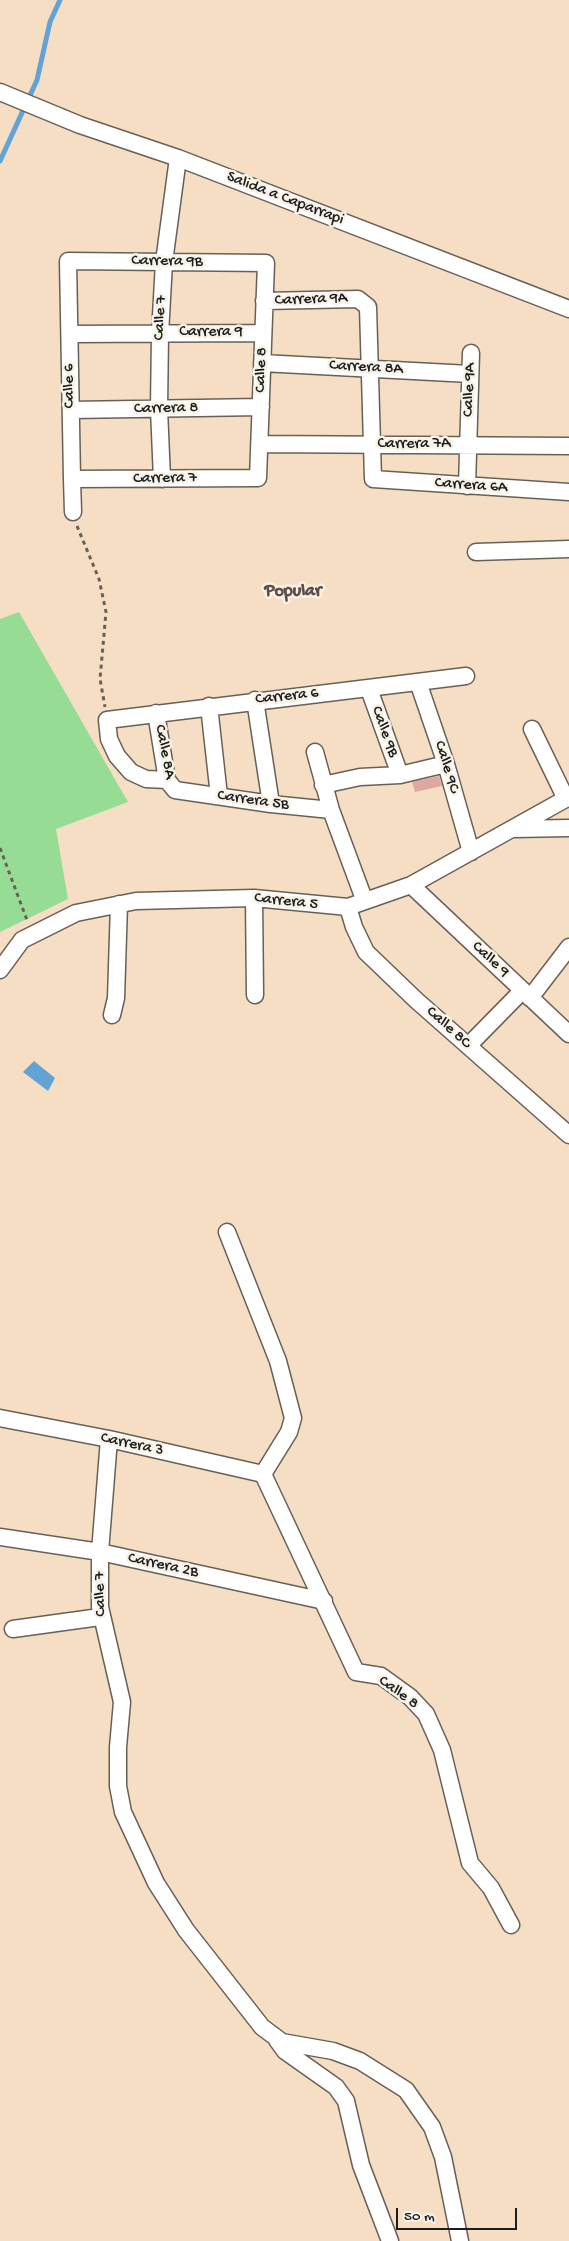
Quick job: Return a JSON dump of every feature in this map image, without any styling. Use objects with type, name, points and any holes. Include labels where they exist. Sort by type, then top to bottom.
[{"type":"street","name":"Salida a Caparrapi","points":[[3,93],[80,125],[178,158],[569,309]]},
{"type":"street","name":"Calle 7","points":[[162,479],[159,409],[160,334],[164,262],[178,158]]},
{"type":"street","name":"Carrera 9B","points":[[68,260],[266,263]]},
{"type":"street","name":"Calle 6","points":[[68,260],[73,512]]},
{"type":"street","name":"Calle 8","points":[[258,478],[266,263]]},
{"type":"street","name":"Carrera 9A","points":[[264,301],[358,299],[368,307],[370,312],[369,369]]},
{"type":"street","name":"Carrera 9","points":[[70,334],[263,333]]},
{"type":"street","name":"Calle 9A","points":[[467,486],[471,353]]},
{"type":"street","name":"Carrera 8A","points":[[262,363],[470,374]]},
{"type":"street","points":[[369,369],[372,445]]},
{"type":"street","name":"Carrera 8","points":[[71,410],[261,407]]},
{"type":"street","name":"Carrera 7A","points":[[260,444],[569,446]]},
{"type":"street","name":"Carrera 6A","points":[[372,445],[373,479],[569,492]]},
{"type":"street","name":"Carrera 7","points":[[72,480],[258,478]]},
{"type":"street","points":[[476,552],[569,549]]},
{"type":"street","name":"Carrera 6","points":[[107,720],[255,700],[369,689],[466,676]]},
{"type":"street","name":"Calle 9C","points":[[418,682],[446,764],[471,852]]},
{"type":"street","name":"Calle 9B","points":[[369,689],[400,775]]},
{"type":"street","points":[[255,700],[271,804]]},
{"type":"street","points":[[209,706],[219,796]]},
{"type":"street","name":"Calle 8A","points":[[156,713],[171,785]]},
{"type":"street","points":[[107,720],[109,739],[117,756],[130,772],[146,779],[171,785]]},
{"type":"street","points":[[532,729],[568,798]]},
{"type":"street","points":[[315,752],[331,810],[364,899]]},
{"type":"street","points":[[323,784],[360,777],[400,775],[446,764]]},
{"type":"street","name":"Carrera 5B","points":[[171,785],[219,796],[331,810]]},
{"type":"street","name":"Carrera 5","points":[[0,970],[22,940],[76,913],[136,900],[254,898],[348,906],[364,899],[410,886],[568,798]]},
{"type":"street","points":[[512,829],[569,828]]},
{"type":"street","name":"Calle 9","points":[[410,886],[569,1034]]},
{"type":"street","points":[[254,898],[255,994]]},
{"type":"street","points":[[112,1016],[116,998],[119,904]]},
{"type":"street","name":"Calle 8C","points":[[348,906],[354,927],[366,952],[468,1046],[569,1135]]},
{"type":"street","points":[[468,1046],[526,994],[568,948]]},
{"type":"street","points":[[227,1232],[278,1361],[293,1418],[289,1432],[263,1474]]},
{"type":"street","name":"Carrera 3","points":[[0,1418],[109,1439],[263,1474]]},
{"type":"street","name":"Calle 7","points":[[109,1439],[100,1552],[100,1617],[122,1702],[118,1747],[118,1786],[123,1812],[156,1883],[186,1930],[262,2027],[272,2034]]},
{"type":"street","name":"Calle 8","points":[[263,1474],[356,1672],[381,1676],[410,1697],[426,1714],[442,1750],[470,1863],[491,1888],[512,1926]]},
{"type":"street","name":"Carrera 2B","points":[[0,1537],[100,1552],[324,1601]]},
{"type":"street","points":[[14,1629],[100,1617]]},
{"type":"street","points":[[272,2034],[285,2051],[336,2087],[346,2101],[361,2165],[390,2241]]},
{"type":"street","points":[[272,2034],[282,2042],[334,2051],[360,2061],[406,2090],[432,2127],[443,2157],[460,2241]]},
{"type":"path","points":[[73,512],[99,579],[106,612],[100,680],[107,720]]},
{"type":"path","points":[[0,848],[33,935]]},
{"type":"green space","points":[[19,612],[128,802],[56,829],[68,899],[0,932],[0,619]]},
{"type":"water","points":[[34,1061],[55,1078],[48,1091],[23,1072]]},
{"type":"building","points":[[439,776],[442,786],[415,792],[412,782]]},
{"type":"waterway","points":[[0,161],[37,80],[50,22],[60,0]]},
{"type":"district","name":"Popular","points":[[293,592]]}]
